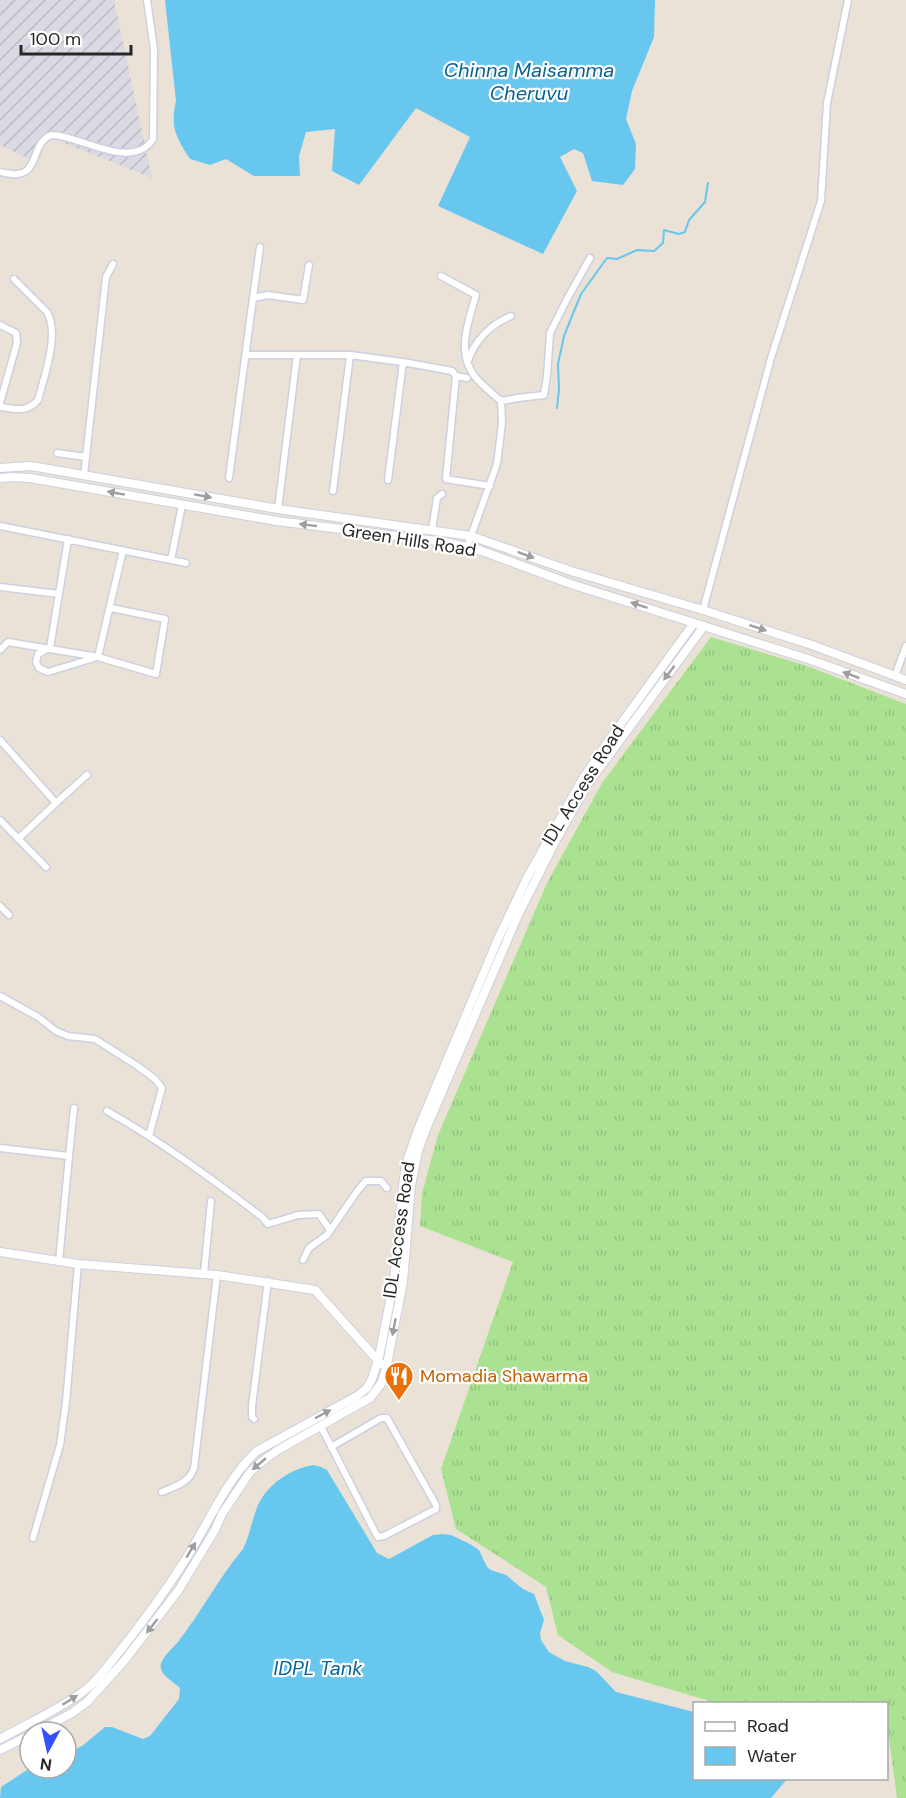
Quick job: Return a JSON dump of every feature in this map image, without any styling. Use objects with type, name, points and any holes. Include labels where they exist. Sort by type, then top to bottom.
[{"type":"street","points":[[0,172],[11,174],[26,172],[43,140],[51,135],[126,154],[142,150],[149,144],[153,138],[154,49],[147,0]]},
{"type":"street","points":[[703,610],[771,358],[821,201],[827,104],[848,0]]},
{"type":"street","points":[[229,478],[260,247]]},
{"type":"street","points":[[501,401],[544,395],[550,333],[591,258]]},
{"type":"street","points":[[84,475],[106,277],[113,264]]},
{"type":"street","points":[[253,298],[268,295],[303,300],[309,265]]},
{"type":"street","points":[[441,276],[476,295],[464,345],[467,365],[477,380],[501,401],[502,423],[499,454],[490,486],[467,547]]},
{"type":"street","points":[[0,325],[16,333],[17,343],[0,405],[21,410],[34,405],[38,400],[52,342],[50,318],[14,279]]},
{"type":"street","points":[[467,365],[471,351],[486,331],[511,315]]},
{"type":"street","points":[[246,355],[350,356],[452,371],[456,376],[467,378]]},
{"type":"street","points":[[278,509],[297,355]]},
{"type":"street","points":[[333,491],[350,356]]},
{"type":"street","points":[[388,480],[403,362]]},
{"type":"street","points":[[456,376],[446,479],[490,486]]},
{"type":"street","points":[[57,453],[86,457]]},
{"type":"street","name":"Green Hills Road","points":[[0,468],[31,466],[278,509],[471,536],[574,572],[812,645],[906,680]]},
{"type":"street","name":"Green Hills Road","points":[[0,478],[30,478],[277,521],[445,542],[467,547],[571,584],[808,659],[906,694]]},
{"type":"street","points":[[432,530],[437,498],[442,494]]},
{"type":"street","points":[[171,560],[182,505]]},
{"type":"street","points":[[0,526],[186,563]]},
{"type":"street","points":[[50,648],[68,538]]},
{"type":"street","points":[[98,657],[123,550]]},
{"type":"street","points":[[0,587],[59,594]]},
{"type":"street","points":[[2,646],[8,642],[50,648],[98,657],[156,674],[165,619],[111,608]]},
{"type":"street","name":"IDL Access Road","points":[[0,1739],[64,1704],[93,1682],[121,1650],[171,1584],[229,1484],[244,1463],[265,1446],[357,1396],[367,1388],[378,1361],[394,1281],[406,1164],[419,1127],[498,939],[527,878],[565,808],[694,623]]},
{"type":"street","points":[[59,1720],[87,1702],[156,1621],[183,1583],[222,1514],[250,1472],[265,1458],[370,1398],[381,1384],[403,1282],[411,1185],[426,1129],[528,894],[586,785],[610,744],[704,626]]},
{"type":"street","points":[[894,676],[906,646]]},
{"type":"street","points":[[50,648],[38,654],[36,662],[39,668],[48,672],[98,657]]},
{"type":"street","points":[[0,740],[56,803]]},
{"type":"street","points":[[18,838],[87,775]]},
{"type":"street","points":[[2,826],[18,838],[46,867]]},
{"type":"street","points":[[0,906],[9,915]]},
{"type":"street","points":[[0,996],[38,1017],[56,1031],[68,1036],[95,1039],[155,1079],[162,1088],[149,1136]]},
{"type":"street","points":[[59,1261],[74,1108]]},
{"type":"street","points":[[107,1111],[214,1180],[268,1224],[298,1215],[320,1214],[330,1230]]},
{"type":"street","points":[[0,1148],[69,1156]]},
{"type":"street","points":[[303,1260],[309,1248],[327,1235],[357,1190],[366,1181],[381,1181],[387,1188]]},
{"type":"street","points":[[204,1273],[211,1201]]},
{"type":"street","points":[[0,1252],[78,1264],[204,1273],[315,1290],[386,1369]]},
{"type":"street","points":[[33,1538],[60,1445],[78,1264]]},
{"type":"street","points":[[162,1492],[188,1481],[195,1468],[217,1275]]},
{"type":"street","points":[[254,1419],[252,1406],[268,1281]]},
{"type":"street","points":[[321,1427],[331,1447],[378,1537],[436,1509],[436,1505],[387,1418],[381,1418],[331,1447]]},
{"type":"street","points":[[0,1750],[18,1741]]},
{"type":"shaded area","points":[[0,0],[114,0],[152,178],[49,137],[37,163],[0,145]]},
{"type":"green space","points":[[711,637],[807,666],[906,704],[906,1798],[897,1798],[888,1730],[888,1702],[713,1702],[612,1672],[558,1635],[546,1587],[456,1529],[441,1469],[513,1262],[420,1226],[422,1193],[438,1135],[547,883],[602,783]]},
{"type":"water","name":"Chinna Maisamma Cheruvu","points":[[165,0],[655,0],[654,37],[632,91],[626,119],[636,144],[635,169],[623,185],[592,181],[583,153],[574,149],[560,157],[577,191],[543,254],[438,206],[470,137],[416,108],[359,185],[332,171],[335,129],[306,132],[299,156],[300,176],[254,176],[226,159],[210,165],[190,159],[178,138],[174,125],[176,101]]},
{"type":"water","name":"IDPL Tank","points":[[313,1465],[327,1470],[377,1553],[389,1559],[433,1535],[442,1534],[451,1535],[470,1544],[479,1550],[487,1567],[506,1575],[523,1589],[534,1594],[544,1620],[540,1633],[541,1640],[549,1652],[565,1661],[596,1671],[616,1692],[693,1712],[693,1780],[786,1780],[771,1798],[0,1798],[1,1787],[18,1776],[18,1780],[78,1780],[78,1748],[105,1727],[112,1727],[143,1739],[150,1736],[179,1699],[180,1688],[162,1671],[161,1664],[164,1658],[186,1631],[243,1549],[262,1497],[274,1484],[296,1470]]},
{"type":"waterway","points":[[557,408],[558,364],[564,336],[581,294],[607,258],[617,259],[637,250],[654,251],[663,243],[664,230],[679,234],[685,232],[689,220],[705,202],[708,183]]},
{"type":"place","name":"Momadia Shawarma","points":[[399,1402]]}]
